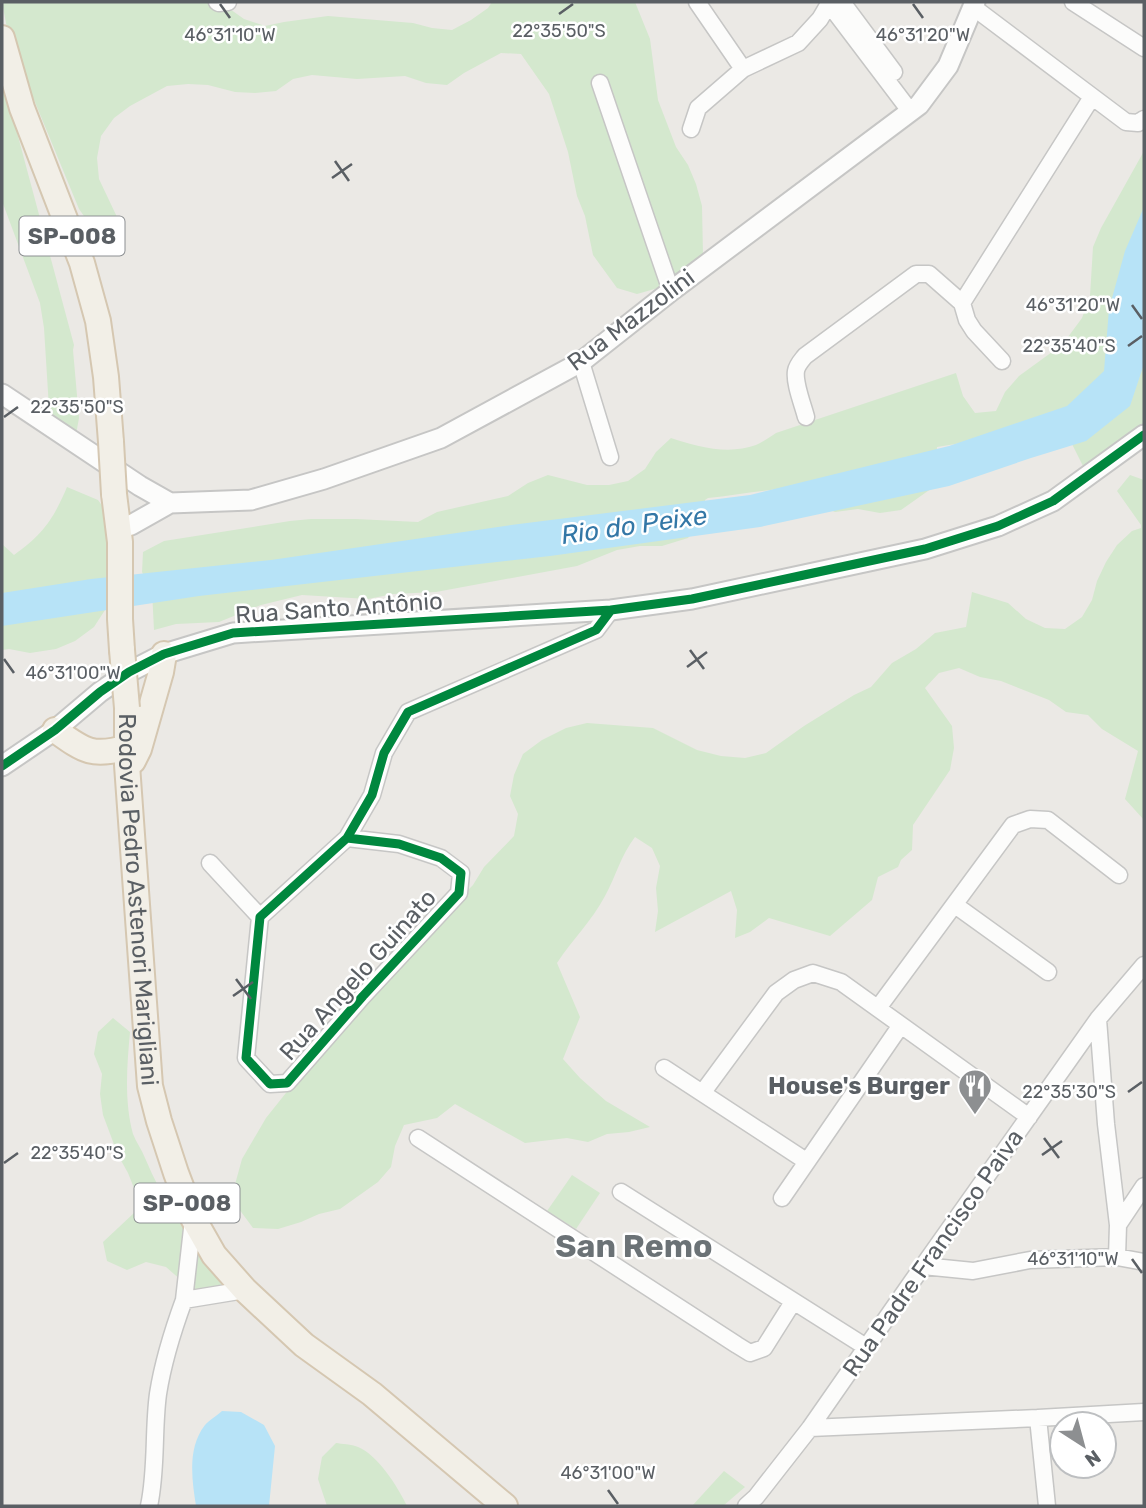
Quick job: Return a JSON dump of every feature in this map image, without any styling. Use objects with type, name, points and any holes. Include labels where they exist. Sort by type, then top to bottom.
[{"type":"main road","name":"Rodovia Pedro Astenori Marigliani","points":[[2,38],[22,108],[82,263],[98,321],[106,377],[114,494],[120,535],[120,619],[127,708],[127,756],[150,1086],[172,1160],[193,1218],[214,1255],[245,1290],[304,1345],[372,1394],[505,1506]]},
{"type":"main road","points":[[55,730],[79,747],[127,756],[134,760],[164,654]]},
{"type":"street","points":[[217,2],[229,2]]},
{"type":"street","points":[[697,2],[743,69]]},
{"type":"street","points":[[691,129],[698,108],[743,69],[798,43],[833,2],[915,108]]},
{"type":"street","points":[[1073,2],[1144,48]]},
{"type":"street","points":[[974,4],[1126,122],[1138,123],[1144,119]]},
{"type":"street","name":"Rua Mazzolini","points":[[120,535],[131,525],[170,503],[251,500],[324,479],[441,438],[582,362],[671,291],[915,108],[948,66],[974,4]]},
{"type":"street","points":[[600,83],[671,291]]},
{"type":"street","points":[[962,303],[1092,97]]},
{"type":"street","points":[[806,417],[796,378],[796,370],[805,356],[916,274],[929,274],[962,303],[967,320],[974,331],[1003,361]]},
{"type":"street","points":[[582,362],[610,457]]},
{"type":"street","points":[[2,394],[170,503]]},
{"type":"street","name":"Rua Santo Antônio","points":[[2,766],[55,730],[100,692],[129,672],[164,654],[233,633],[611,610],[692,599],[925,549],[998,526],[1054,501],[1144,435]]},
{"type":"street","points":[[210,863],[260,917],[347,838],[372,795],[384,753],[408,712],[596,630],[611,610]]},
{"type":"street","points":[[878,1009],[1013,825],[1030,819],[1048,820],[1119,876]]},
{"type":"street","name":"Rua Angelo Guinato","points":[[260,917],[246,1058],[270,1084],[287,1083],[459,893],[461,873],[441,858],[398,844],[347,838]]},
{"type":"street","points":[[955,905],[1048,972]]},
{"type":"street","name":"Rua Padre Francisco Paiva","points":[[746,1506],[810,1428],[1098,1019],[1144,965]]},
{"type":"street","points":[[704,1093],[776,993],[794,980],[813,973],[841,982],[899,1028],[1029,1117]]},
{"type":"street","points":[[1098,1019],[1106,1124],[1118,1225],[1117,1257]]},
{"type":"street","points":[[782,1198],[899,1028]]},
{"type":"street","points":[[664,1068],[806,1161]]},
{"type":"street","points":[[418,1138],[750,1353],[764,1348],[793,1302]]},
{"type":"street","points":[[1118,1225],[1144,1186]]},
{"type":"street","points":[[621,1192],[866,1347]]},
{"type":"street","points":[[149,1506],[154,1479],[158,1394],[171,1337],[184,1300],[193,1218]]},
{"type":"street","points":[[923,1266],[973,1271],[1030,1260],[1117,1257],[1144,1262]]},
{"type":"street","points":[[184,1300],[245,1290]]},
{"type":"street","points":[[810,1428],[1144,1412]]},
{"type":"street","points":[[1038,1418],[1047,1506]]},
{"type":"green space","points":[[2,2],[220,2],[244,19],[265,26],[328,16],[413,23],[452,30],[471,20],[492,2],[635,2],[650,39],[658,100],[676,147],[696,184],[702,206],[703,255],[658,288],[637,294],[617,288],[593,255],[568,152],[549,94],[521,54],[501,53],[447,85],[426,83],[405,76],[357,79],[312,75],[293,79],[276,91],[255,93],[235,92],[208,85],[167,86],[114,118],[101,136],[97,158],[99,179],[117,217],[112,237],[91,226],[79,209],[9,39]]},
{"type":"green space","points":[[2,61],[4,84],[74,345],[79,418],[75,440],[50,424],[40,303],[2,201]]},
{"type":"green space","points":[[1144,151],[1144,424],[1131,439],[1095,465],[1083,466],[1072,444],[1041,430],[937,447],[935,486],[901,510],[880,513],[858,509],[835,512],[816,504],[802,488],[708,498],[705,500],[702,521],[688,538],[662,546],[617,550],[577,566],[436,592],[393,594],[368,599],[302,595],[261,605],[219,622],[176,624],[154,630],[152,591],[142,572],[143,552],[164,541],[311,519],[418,522],[437,512],[508,496],[528,483],[548,475],[587,485],[609,485],[628,481],[645,469],[656,452],[671,438],[713,449],[746,448],[759,444],[776,433],[956,373],[963,396],[975,413],[996,411],[1005,392],[1019,376],[1052,352],[1082,318],[1090,296],[1093,247]]},
{"type":"green space","points":[[1130,475],[1144,480],[1144,820],[1125,799],[1138,751],[1102,729],[1088,715],[1066,712],[1049,700],[959,668],[939,673],[925,688],[952,726],[954,748],[950,770],[913,825],[912,850],[901,860],[898,867],[878,877],[872,900],[830,936],[769,918],[750,932],[735,938],[737,910],[731,891],[655,932],[658,911],[656,888],[660,866],[652,848],[635,837],[630,844],[600,905],[557,963],[580,1017],[563,1059],[606,1101],[650,1127],[607,1134],[588,1142],[567,1138],[525,1143],[455,1104],[437,1118],[404,1125],[395,1146],[391,1167],[378,1182],[340,1209],[278,1229],[253,1228],[239,1209],[234,1188],[242,1159],[266,1118],[372,985],[473,885],[484,867],[514,836],[518,814],[510,796],[514,775],[523,754],[542,740],[566,728],[587,723],[653,728],[697,750],[721,756],[745,758],[766,753],[804,726],[871,687],[892,663],[916,649],[935,633],[966,627],[972,592],[1008,603],[1026,619],[1045,628],[1065,629],[1082,617],[1092,600],[1106,562],[1117,545],[1132,531],[1141,528],[1117,491]]},
{"type":"green space","points":[[67,487],[98,500],[114,522],[105,610],[94,627],[75,641],[56,649],[30,653],[2,650],[2,544],[14,555],[33,540],[52,517]]},
{"type":"green space","points":[[113,1018],[130,1032],[127,1096],[133,1134],[170,1207],[221,1282],[219,1298],[199,1291],[166,1267],[146,1262],[127,1270],[107,1261],[103,1242],[134,1213],[136,1193],[103,1115],[100,1094],[102,1074],[94,1054],[98,1032]]},
{"type":"green space","points":[[572,1175],[600,1193],[576,1229],[547,1211]]},
{"type":"green space","points":[[336,1443],[358,1447],[373,1457],[393,1481],[407,1506],[327,1506],[318,1479],[322,1457]]},
{"type":"green space","points":[[724,1471],[745,1487],[723,1506],[692,1506]]},
{"type":"water","name":"Rio do Peixe","points":[[1144,207],[1144,364],[1130,406],[1086,441],[949,486],[760,527],[550,556],[199,596],[2,626],[2,593],[91,579],[271,560],[511,525],[750,495],[949,446],[1067,406],[1104,371],[1109,309],[1125,251]]},
{"type":"water","points":[[222,1411],[241,1412],[264,1425],[275,1446],[269,1506],[196,1506],[192,1475],[195,1444],[205,1425]]},
{"type":"cycle path","points":[[2,766],[55,730],[100,692],[129,672],[164,654],[233,633],[611,610],[692,599],[925,549],[998,526],[1053,501],[1144,435]]},
{"type":"cycle path","points":[[347,838],[399,844],[441,858],[461,873],[459,893],[287,1083],[270,1084],[246,1058],[260,917],[347,838],[372,795],[384,753],[408,712],[596,630],[611,610]]},
{"type":"place","name":"House's Burger","points":[[975,1116]]},
{"type":"district","name":"San Remo","points":[[634,1246]]}]
